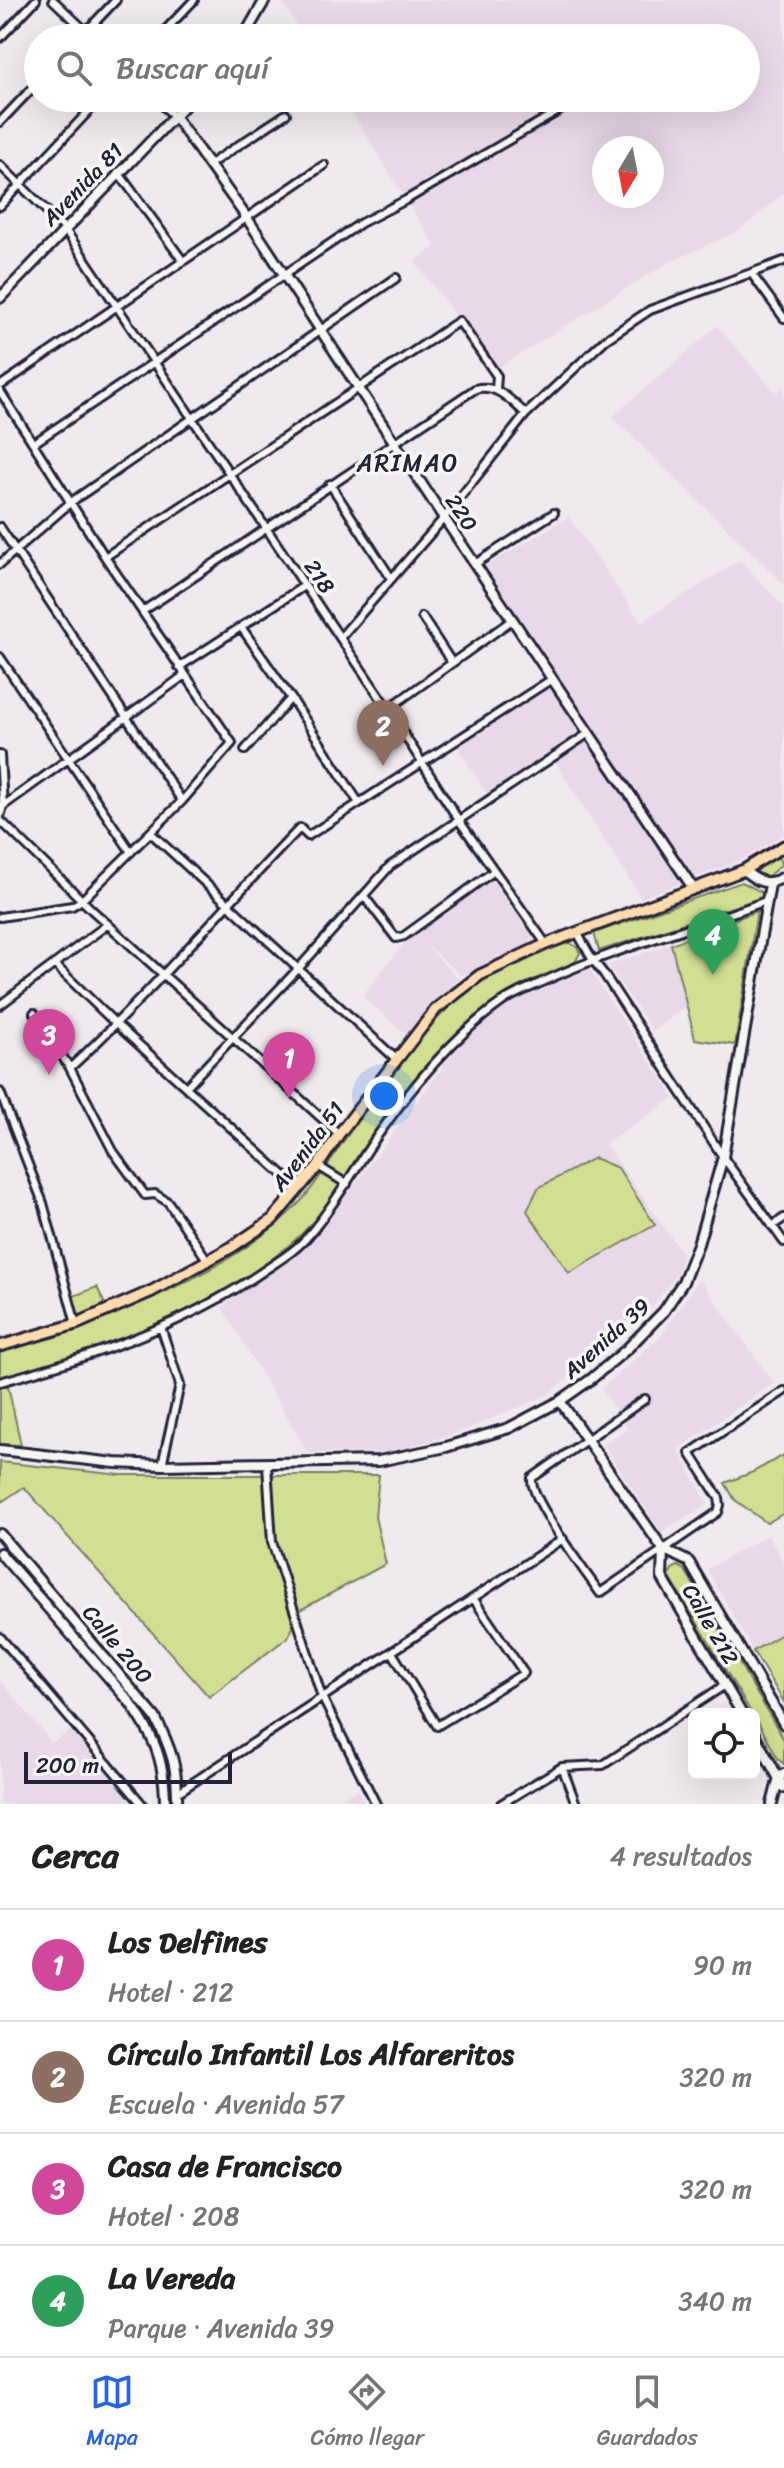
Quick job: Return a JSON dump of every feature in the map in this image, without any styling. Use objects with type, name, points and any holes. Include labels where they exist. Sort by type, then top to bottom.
[{"type":"main road","name":"Avenida 51","points":[[0,1346],[76,1324],[152,1291],[208,1261],[272,1220],[318,1166],[339,1134],[436,1009],[463,986],[495,966],[546,944],[744,870],[783,850]]},
{"type":"street","points":[[0,38],[36,0]]},
{"type":"street","points":[[53,0],[78,24]]},
{"type":"street","points":[[94,24],[116,0]]},
{"type":"street","points":[[171,24],[194,0]]},
{"type":"street","points":[[251,24],[265,0]]},
{"type":"street","points":[[0,122],[24,97]]},
{"type":"street","points":[[0,206],[88,112]]},
{"type":"street","points":[[170,112],[175,117]]},
{"type":"street","name":"Avenida 81","points":[[0,298],[118,172],[179,112]]},
{"type":"street","points":[[34,443],[361,223],[557,112]]},
{"type":"street","points":[[210,164],[286,114]]},
{"type":"street","name":"220","points":[[175,117],[247,218],[693,888]]},
{"type":"street","name":"218","points":[[0,165],[64,228],[388,709],[458,819],[546,944]]},
{"type":"street","points":[[0,917],[72,906],[82,900],[182,801],[232,743],[105,557],[0,388],[324,165]]},
{"type":"street","points":[[118,172],[183,261]]},
{"type":"street","points":[[340,638],[444,518],[526,414],[605,340],[650,310],[784,261]]},
{"type":"street","points":[[751,273],[784,318]]},
{"type":"street","points":[[0,564],[71,502],[396,278]]},
{"type":"street","points":[[105,557],[459,321],[497,376],[496,389]]},
{"type":"street","points":[[143,611],[475,389],[485,386],[496,389],[526,414]]},
{"type":"street","points":[[330,484],[391,578]]},
{"type":"street","points":[[475,564],[554,513]]},
{"type":"street","points":[[0,527],[182,801]]},
{"type":"street","points":[[179,667],[304,586]]},
{"type":"street","points":[[422,617],[452,663]]},
{"type":"street","points":[[388,709],[512,620]]},
{"type":"street","points":[[241,627],[359,803]]},
{"type":"street","points":[[0,657],[131,852]]},
{"type":"street","points":[[3,806],[185,675]]},
{"type":"street","points":[[70,1068],[117,1025],[227,903],[300,828],[308,836],[552,679]]},
{"type":"street","points":[[245,750],[291,698]]},
{"type":"street","points":[[186,1087],[390,866],[589,733]]},
{"type":"street","points":[[0,755],[3,806],[0,819],[82,900],[339,1134]]},
{"type":"street","points":[[151,833],[396,1059]]},
{"type":"street","points":[[744,870],[754,879],[770,884],[783,876]]},
{"type":"street","points":[[364,896],[396,938],[404,936],[494,871]]},
{"type":"street","name":"Avenida 39","points":[[0,1450],[162,1465],[379,1461],[496,1432],[560,1401],[618,1357],[664,1311],[683,1282],[698,1244],[723,1157],[770,884]]},
{"type":"street","points":[[0,1382],[109,1349],[161,1327],[222,1299],[292,1252],[307,1238],[379,1134],[423,1079],[467,1030],[504,1000],[592,959],[768,900]]},
{"type":"street","points":[[0,1005],[108,924]]},
{"type":"street","points":[[577,932],[723,1157],[784,1242]]},
{"type":"street","points":[[54,964],[299,1189]]},
{"type":"street","points":[[34,1013],[70,1068],[113,1151],[145,1195],[155,1194],[168,1202],[208,1261]]},
{"type":"street","points":[[0,1092],[43,1203],[76,1324]]},
{"type":"street","points":[[318,1166],[347,1184]]},
{"type":"street","points":[[772,1226],[784,1218]]},
{"type":"street","points":[[161,1327],[180,1385],[162,1465]]},
{"type":"street","points":[[645,1399],[532,1478],[531,1484],[536,1494],[600,1593],[718,1512],[719,1498],[690,1453],[784,1391]]},
{"type":"street","name":"Calle 212","points":[[560,1401],[663,1549],[689,1562],[784,1724]]},
{"type":"street","points":[[267,1465],[272,1542],[322,1697],[376,1804]]},
{"type":"street","name":"Calle 200","points":[[0,1534],[155,1717],[172,1750],[177,1804]]},
{"type":"street","points":[[177,1793],[563,1539]]},
{"type":"street","name":"Calle 212","points":[[663,1549],[662,1577],[738,1708]]},
{"type":"street","points":[[4,1564],[17,1552]]},
{"type":"street","name":"Calle 200","points":[[0,1553],[4,1564],[120,1690],[147,1726],[163,1767],[164,1803]]},
{"type":"street","points":[[392,1652],[437,1726],[524,1673],[473,1598]]},
{"type":"street","points":[[0,1637],[142,1804]]},
{"type":"street","points":[[120,1690],[128,1684]]},
{"type":"street","points":[[501,1804],[562,1767],[603,1765],[725,1685]]},
{"type":"street","points":[[760,1743],[782,1776],[784,1788]]},
{"type":"street","points":[[562,1767],[576,1804]]},
{"type":"street","points":[[772,1804],[782,1776]]},
{"type":"shaded area","points":[[281,0],[784,0],[784,193],[740,230],[664,265],[496,369],[415,262],[435,246],[352,112],[760,112],[760,24],[296,24]]},
{"type":"shaded area","points":[[717,326],[776,393],[784,387],[784,584],[612,417]]},
{"type":"shaded area","points":[[569,517],[641,622],[740,560],[784,607],[784,834],[741,860],[641,898],[552,757],[489,797],[456,745],[558,678],[481,569]]},
{"type":"shaded area","points":[[491,876],[534,940],[462,976],[424,943],[458,979],[408,1036],[362,996],[413,932]]},
{"type":"shaded area","points":[[671,944],[687,1006],[653,1031],[608,965]]},
{"type":"shaded area","points":[[589,969],[674,1098],[605,1144],[683,1254],[676,1275],[634,1326],[547,1395],[455,1434],[385,1453],[308,1453],[222,1307],[314,1239],[463,1040],[504,1007],[538,989]]},
{"type":"shaded area","points":[[699,1279],[774,1383],[678,1449],[708,1504],[661,1532],[603,1444],[628,1429],[601,1389],[661,1336]]},
{"type":"shaded area","points":[[768,1535],[784,1563],[784,1633],[753,1651],[707,1569]]},
{"type":"shaded area","points":[[0,1680],[52,1743],[72,1730],[133,1804],[0,1804]]},
{"type":"shaded area","points":[[358,1789],[365,1804],[330,1804]]},
{"type":"green space","points":[[779,857],[781,865],[767,877],[758,873],[759,867]]},
{"type":"green space","points":[[742,882],[763,893],[763,897],[599,951],[594,933]]},
{"type":"green space","points":[[757,911],[735,1045],[695,1039],[671,944]]},
{"type":"green space","points":[[568,942],[580,953],[575,962],[507,993],[479,1013],[443,1046],[381,1122],[321,1213],[284,1250],[209,1298],[167,1319],[81,1353],[0,1377],[0,1351],[78,1326],[160,1294],[237,1253],[271,1228],[307,1194],[409,1051],[448,1008],[490,975]]},
{"type":"green space","points":[[594,1158],[618,1168],[655,1225],[569,1273],[527,1211],[538,1188]]},
{"type":"green space","points":[[97,1287],[107,1309],[78,1318],[71,1297]]},
{"type":"green space","points":[[8,1386],[21,1445],[0,1444],[0,1388]]},
{"type":"green space","points":[[784,1455],[784,1513],[767,1523],[735,1500],[725,1483]]},
{"type":"green space","points":[[0,1462],[121,1475],[379,1475],[375,1517],[386,1564],[300,1610],[288,1637],[209,1697],[24,1487],[0,1503]]},
{"type":"green space","points":[[17,1561],[121,1682],[120,1684],[15,1563]]},
{"type":"green space","points":[[678,1566],[685,1570],[784,1740],[784,1764],[778,1759],[760,1725],[760,1708],[748,1708],[669,1576],[672,1569]]},
{"type":"green space","points":[[784,1633],[784,1702],[753,1651]]},
{"type":"green space","points":[[151,1723],[161,1743],[165,1757],[171,1804],[164,1754]]},
{"type":"place","name":"Círculo Infantil Los Alfareritos","points":[[383,766]]},
{"type":"place","name":"La Vereda","points":[[713,975]]},
{"type":"place","name":"Casa de Francisco","points":[[49,1075]]},
{"type":"place","name":"Los Delfines","points":[[289,1098]]},
{"type":"district","name":"ARIMAO","points":[[408,463]]}]
